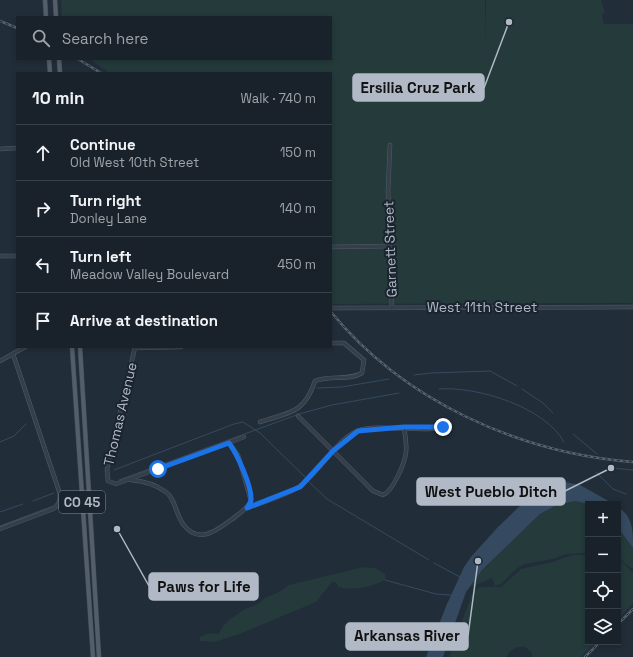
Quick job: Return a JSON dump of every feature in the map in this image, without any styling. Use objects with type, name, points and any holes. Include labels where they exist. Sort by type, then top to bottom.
[{"type":"main road","points":[[45,0],[46,16]]},
{"type":"main road","points":[[55,0],[56,16]]},
{"type":"main road","points":[[49,60],[50,72]]},
{"type":"main road","points":[[59,60],[60,72]]},
{"type":"main road","name":"CO 45","points":[[70,348],[93,657]]},
{"type":"main road","name":"CO 45","points":[[80,348],[99,657]]},
{"type":"street","name":"Garnett Street","points":[[390,145],[388,191],[392,308]]},
{"type":"street","points":[[0,149],[16,148]]},
{"type":"street","points":[[332,247],[390,246]]},
{"type":"street","points":[[0,256],[16,256]]},
{"type":"street","name":"West 11th Street","points":[[332,308],[633,307]]},
{"type":"street","points":[[260,422],[299,408],[310,398],[315,381],[323,378],[357,376],[362,373],[364,360],[344,343],[332,343]]},
{"type":"street","points":[[0,361],[23,348]]},
{"type":"street","name":"Thomas Avenue","points":[[130,480],[116,484],[108,481],[106,477],[135,348]]},
{"type":"street","points":[[0,529],[53,509],[58,505],[60,494],[13,354]]},
{"type":"street","points":[[0,357],[7,357]]},
{"type":"street","points":[[298,416],[373,491],[383,495],[392,489],[405,455],[404,427]]},
{"type":"street","points":[[130,480],[152,483],[167,493],[183,525],[191,532],[202,535],[213,534],[247,508],[300,487],[333,451],[358,431],[404,427],[437,428],[448,425]]},
{"type":"street","points":[[130,480],[244,437]]},
{"type":"street","points":[[229,443],[238,455],[250,492],[251,501],[247,508]]},
{"type":"green space","points":[[61,0],[485,0],[485,43],[486,0],[601,0],[605,13],[602,14],[604,24],[633,24],[633,303],[332,304],[332,72],[108,72],[90,60],[332,60],[332,16],[62,16]]},
{"type":"green space","points":[[575,501],[585,503],[585,553],[567,554],[553,559],[525,564],[516,569],[501,584],[495,586],[492,578],[469,588],[482,570],[540,514],[557,505]]},
{"type":"green space","points":[[621,532],[633,548],[633,569],[621,558]]},
{"type":"green space","points":[[572,555],[585,555],[585,645],[593,645],[581,657],[532,657],[532,653],[525,647],[519,647],[510,652],[506,657],[449,657],[473,591],[480,587],[501,587],[521,569],[552,562]]},
{"type":"green space","points":[[621,560],[633,573],[633,603],[621,617]]},
{"type":"green space","points":[[363,567],[375,568],[385,574],[385,580],[374,585],[350,589],[338,587],[336,582],[332,582],[316,602],[240,634],[214,642],[200,641],[200,637],[209,633],[219,634],[223,626],[230,619],[289,585]]},
{"type":"water","points":[[565,482],[580,485],[609,501],[585,501],[585,503],[575,501],[557,505],[540,514],[482,570],[466,592],[443,657],[426,657],[447,604],[464,567],[497,528],[526,500]]},
{"type":"water","points":[[621,509],[627,515],[631,524],[633,548],[621,532]]},
{"type":"waterway","points":[[414,375],[490,371],[517,386]]},
{"type":"waterway","points":[[317,388],[342,387],[389,379]]},
{"type":"waterway","points":[[439,389],[472,391],[509,401],[542,419],[555,430],[564,442]]},
{"type":"waterway","points":[[522,389],[543,403],[553,413]]},
{"type":"waterway","points":[[119,480],[299,414],[332,405],[399,393]]},
{"type":"waterway","points":[[114,470],[234,424],[243,422],[260,433],[306,478]]},
{"type":"waterway","points":[[0,442],[14,436],[26,424]]},
{"type":"waterway","points":[[573,434],[597,454]]},
{"type":"waterway","points":[[611,468],[633,470]]},
{"type":"waterway","points":[[596,472],[613,489],[626,494]]},
{"type":"waterway","points":[[308,481],[327,499],[429,560]]},
{"type":"waterway","points":[[33,501],[54,493]]},
{"type":"waterway","points":[[0,512],[23,504]]},
{"type":"waterway","points":[[0,526],[53,506]]},
{"type":"waterway","points":[[434,563],[460,577]]},
{"type":"waterway","points":[[385,580],[436,594],[451,595]]},
{"type":"railway","points":[[0,21],[16,28]]},
{"type":"railway","points":[[80,60],[99,72]]},
{"type":"railway","points":[[332,313],[360,344],[393,372],[429,396],[467,417],[507,434],[548,447],[590,457],[633,462]]},
{"type":"railway","points":[[621,621],[633,609]]},
{"type":"railway","points":[[585,657],[597,645]]},
{"type":"place","name":"Ersilia Cruz Park","points":[[509,22]]},
{"type":"place","name":"West Pueblo Ditch","points":[[611,468]]},
{"type":"place","name":"Paws for Life","points":[[117,529]]},
{"type":"place","name":"Arkansas River","points":[[478,561]]},
{"type":"route","points":[[158,469],[229,443],[238,455],[250,492],[251,501],[247,508],[300,487],[310,478],[333,451],[353,433],[365,429],[443,427]]}]
